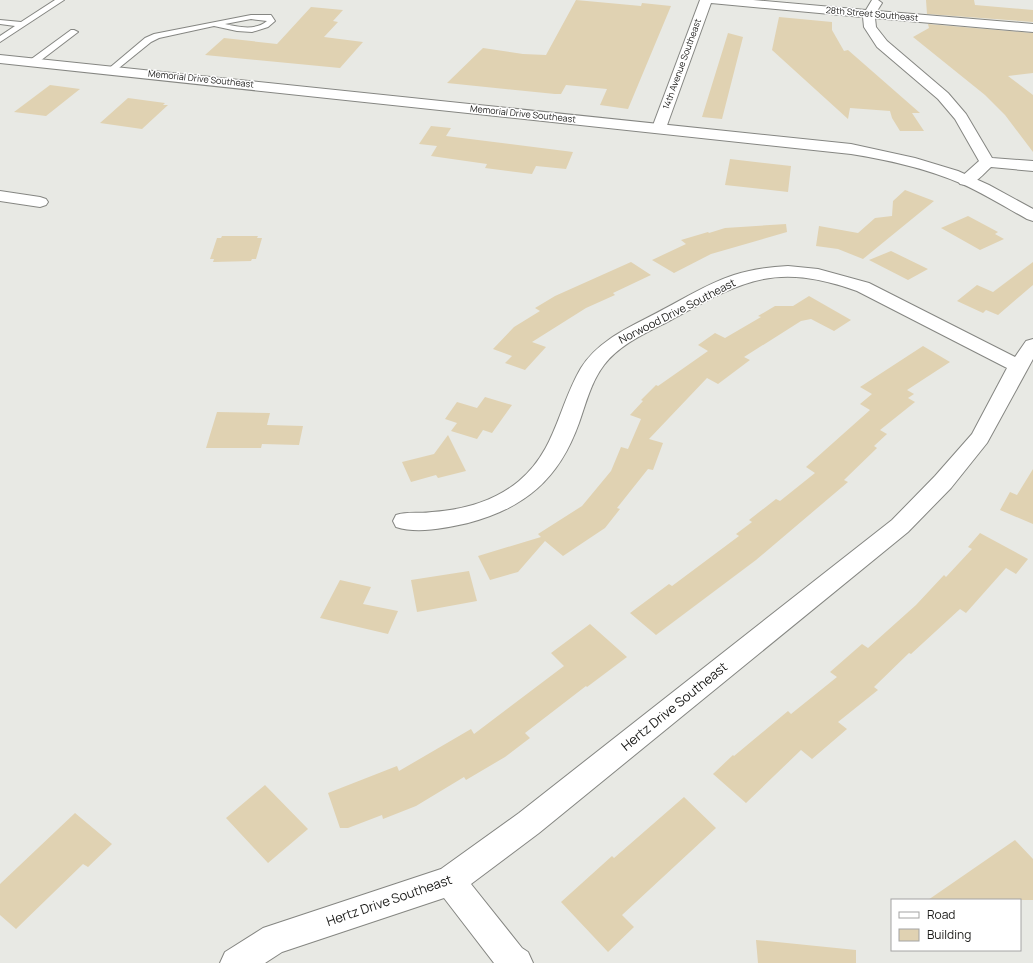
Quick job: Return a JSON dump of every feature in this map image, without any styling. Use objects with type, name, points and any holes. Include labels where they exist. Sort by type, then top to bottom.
[{"type":"street","name":"14th Avenue Southeast","points":[[659,128],[706,0]]},
{"type":"street","name":"28th Street Southeast","points":[[712,0],[1033,28]]},
{"type":"street","points":[[863,0],[869,14],[870,27],[882,44],[943,96],[961,117],[987,162]]},
{"type":"street","points":[[869,14],[878,0]]},
{"type":"street","name":"Memorial Drive Southeast","points":[[0,59],[851,149],[881,154],[908,161],[966,181],[1033,216]]},
{"type":"street","points":[[966,181],[987,162],[1033,166]]},
{"type":"street","points":[[0,196],[40,202]]},
{"type":"street","name":"Norwood Drive Southeast","points":[[404,521],[437,520],[469,514],[499,504],[526,489],[545,469],[561,442],[582,383],[598,359],[619,340],[718,288],[742,278],[767,272],[795,271],[820,274],[844,280],[863,287],[1018,366]]},
{"type":"street","name":"Hertz Drive Southeast","points":[[236,963],[274,939],[450,881],[529,823],[900,526],[943,482],[980,438],[1018,366],[1033,345]]},
{"type":"street","points":[[450,881],[516,963]]},
{"type":"lane","points":[[0,40],[60,0]]},
{"type":"lane","points":[[111,70],[148,40],[157,36],[216,24],[251,17],[268,17],[271,22],[266,27],[248,30],[216,24]]},
{"type":"lane","points":[[0,22],[23,25]]},
{"type":"lane","points":[[33,62],[74,32]]},
{"type":"building","points":[[576,0],[641,6],[642,3],[671,6],[628,109],[600,105],[607,89],[566,85],[561,94],[555,94],[447,83],[483,48],[523,54],[546,55]]},
{"type":"building","points":[[926,0],[974,0],[975,5],[1033,10],[1033,22],[927,14]]},
{"type":"building","points":[[311,7],[343,10],[333,21],[338,22],[324,37],[363,42],[340,68],[205,55],[224,38],[277,44]]},
{"type":"building","points":[[779,17],[832,22],[832,30],[844,51],[848,50],[920,113],[912,113],[924,131],[900,131],[892,118],[890,111],[850,108],[848,119],[772,50]]},
{"type":"building","points":[[928,24],[1033,33],[1033,73],[1008,76],[1033,95],[1033,152],[1005,115],[985,95],[913,37],[929,28]]},
{"type":"building","points":[[728,33],[743,37],[722,119],[702,117]]},
{"type":"building","points":[[50,85],[80,89],[46,116],[14,112]]},
{"type":"building","points":[[128,98],[165,103],[163,105],[168,105],[142,129],[100,123]]},
{"type":"building","points":[[431,126],[451,128],[446,136],[573,152],[566,169],[536,166],[532,174],[485,168],[487,164],[431,156],[437,146],[419,144]]},
{"type":"building","points":[[730,159],[791,166],[788,192],[725,185]]},
{"type":"building","points":[[905,190],[934,201],[863,259],[838,249],[816,246],[819,226],[858,233],[875,218],[892,216],[893,201]]},
{"type":"building","points":[[968,216],[998,232],[995,234],[1004,239],[980,250],[941,228]]},
{"type":"building","points":[[786,224],[787,232],[711,254],[674,273],[652,260],[686,244],[681,240],[708,232],[709,233],[725,228]]},
{"type":"building","points":[[222,236],[258,236],[257,238],[262,238],[256,259],[252,259],[251,261],[213,262],[214,259],[210,259],[217,238],[221,238]]},
{"type":"building","points":[[891,251],[928,269],[908,280],[869,260]]},
{"type":"building","points":[[631,262],[651,275],[613,293],[615,295],[586,308],[532,342],[546,347],[525,370],[505,363],[512,356],[493,349],[514,327],[540,311],[535,308],[555,296]]},
{"type":"building","points":[[1033,262],[1033,285],[998,315],[986,310],[983,313],[957,301],[977,285],[993,292]]},
{"type":"building","points":[[809,296],[851,320],[834,331],[811,319],[801,321],[744,357],[750,360],[718,384],[707,378],[649,439],[663,443],[653,470],[648,469],[617,508],[620,509],[605,528],[563,556],[545,541],[518,572],[490,580],[478,556],[541,537],[538,534],[582,506],[611,471],[621,447],[628,449],[641,419],[630,415],[643,401],[641,400],[656,385],[658,386],[708,351],[698,345],[715,333],[725,338],[761,317],[758,316],[775,306],[793,306]]},
{"type":"building","points":[[923,346],[950,362],[907,390],[914,394],[908,398],[915,402],[880,430],[887,434],[874,446],[877,448],[844,480],[848,482],[756,560],[656,635],[630,613],[669,584],[672,586],[739,536],[736,534],[752,522],[749,520],[776,499],[780,501],[815,473],[806,467],[870,410],[860,404],[872,394],[860,387]]},
{"type":"building","points":[[485,397],[512,405],[492,433],[483,430],[477,439],[451,431],[457,423],[445,419],[457,402],[477,408]]},
{"type":"building","points":[[217,412],[270,413],[267,425],[303,426],[299,445],[262,444],[261,448],[206,448]]},
{"type":"building","points":[[448,435],[466,471],[438,478],[436,475],[411,482],[402,462],[434,454]]},
{"type":"building","points":[[1033,469],[1033,524],[1000,510],[1010,492],[1017,495]]},
{"type":"building","points":[[980,533],[1028,559],[1016,574],[1006,568],[966,613],[960,609],[911,654],[909,653],[874,687],[878,690],[838,722],[847,729],[812,759],[801,750],[746,803],[713,774],[733,755],[734,756],[788,711],[791,714],[837,677],[830,672],[862,644],[868,648],[916,605],[944,575],[946,577],[972,549],[968,547]]},
{"type":"building","points":[[469,571],[477,601],[417,612],[411,580]]},
{"type":"building","points":[[340,580],[371,587],[363,604],[398,611],[388,634],[320,618]]},
{"type":"building","points":[[590,624],[627,657],[587,687],[586,686],[525,733],[530,738],[505,757],[466,780],[464,777],[416,806],[383,819],[382,815],[348,828],[340,828],[328,793],[397,766],[399,771],[471,729],[474,734],[564,666],[551,653]]},
{"type":"building","points":[[265,785],[308,829],[268,863],[226,818]]},
{"type":"building","points":[[684,797],[716,828],[622,915],[634,927],[608,952],[561,902],[612,856],[614,858]]},
{"type":"building","points":[[75,813],[112,844],[88,867],[83,864],[16,929],[0,915],[0,884]]},
{"type":"building","points":[[1015,840],[1033,859],[1033,900],[929,899]]},
{"type":"building","points":[[756,940],[856,950],[856,963],[758,963]]}]
